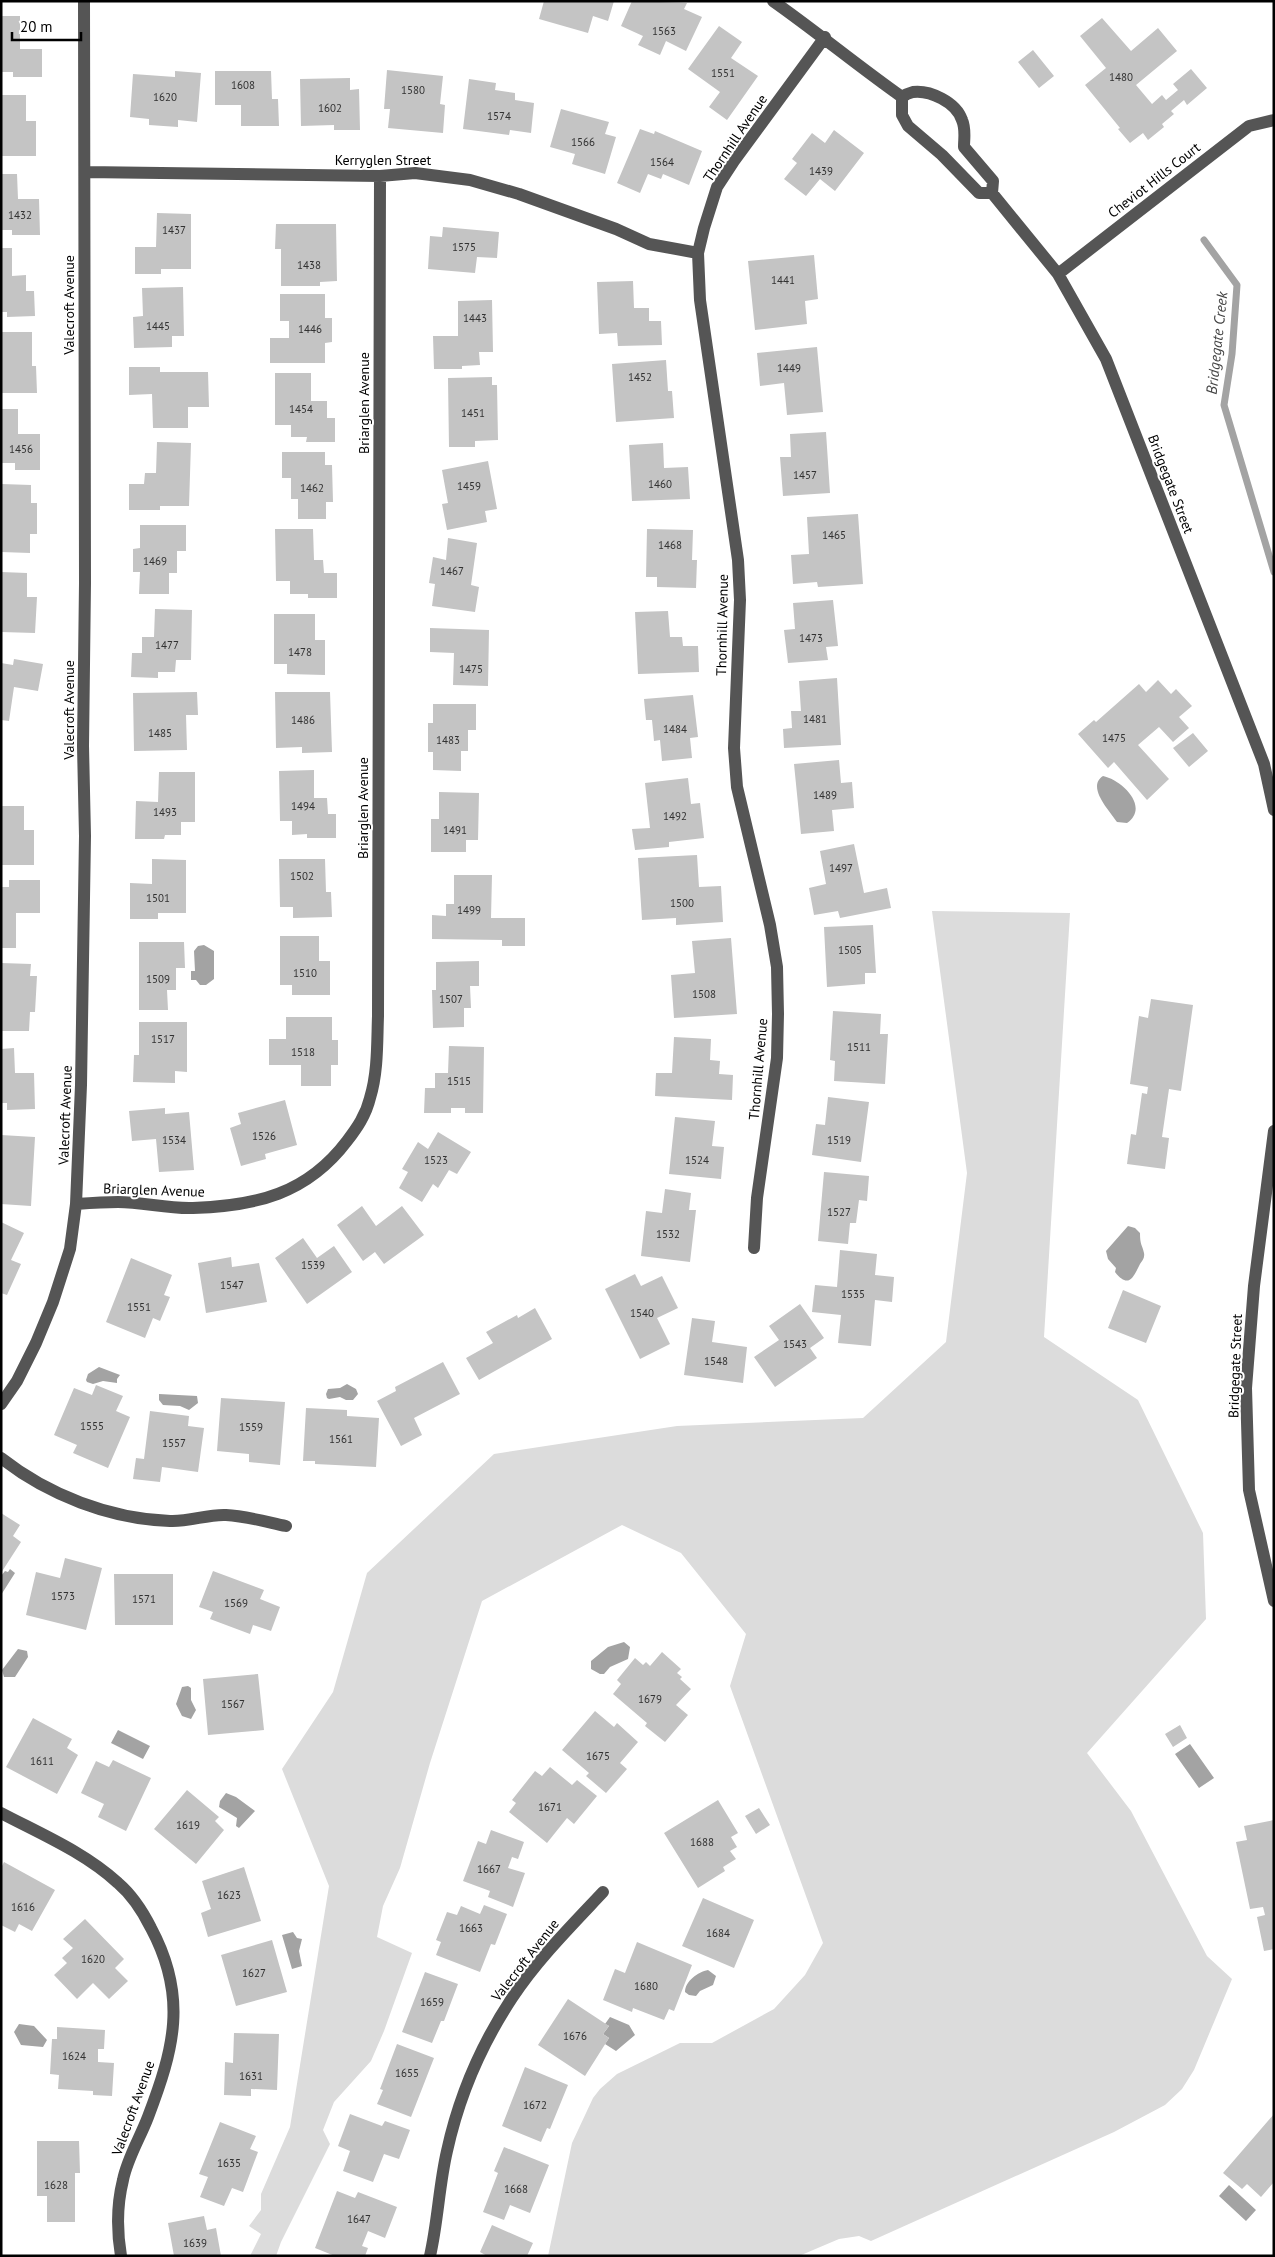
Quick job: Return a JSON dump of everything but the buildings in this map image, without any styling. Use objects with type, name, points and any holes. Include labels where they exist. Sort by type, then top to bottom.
[{"type":"street","name":"Valecroft Avenue","points":[[1,1404],[17,1381],[36,1343],[53,1302],[70,1249],[76,1204],[81,1085],[85,836],[83,746],[85,582],[84,1]]},
{"type":"street","points":[[773,1],[825,37],[859,66],[902,97],[912,92],[924,93],[940,98],[953,106],[962,118],[965,128],[964,148],[959,153],[942,155]]},
{"type":"street","name":"Thornhill Avenue","points":[[754,1248],[757,1198],[777,1058],[776,967],[770,925],[737,787],[734,730],[740,600],[738,560],[700,300],[698,254],[717,188],[734,161],[825,37]]},
{"type":"street","name":"Bridgegate Street","points":[[902,97],[902,115],[908,126],[942,155],[979,193],[992,193]]},
{"type":"street","name":"Cheviot Hills Court","points":[[1058,274],[1249,126],[1274,120]]},
{"type":"street","name":"Bridgegate Street","points":[[964,148],[993,181],[992,193],[1058,274],[1106,359],[1264,764],[1274,810]]},
{"type":"street","name":"Kerryglen Street","points":[[85,172],[380,176],[415,173],[470,180],[520,194],[616,229],[649,244],[698,254]]},
{"type":"street","name":"Briarglen Avenue","points":[[76,1204],[118,1202],[192,1208],[247,1203],[274,1197],[302,1184],[336,1156],[360,1122],[370,1099],[375,1074],[378,1016],[380,176]]},
{"type":"street","name":"Bridgegate Street","points":[[1274,1131],[1254,1286],[1246,1388],[1249,1490],[1274,1601]]},
{"type":"street","points":[[1,1458],[22,1473],[62,1494],[118,1514],[172,1522],[225,1515],[286,1526]]},
{"type":"street","name":"Valecroft Avenue","points":[[1,1813],[64,1845],[119,1884],[143,1913],[159,1943],[168,1968],[174,1998],[174,2028],[164,2075],[123,2179],[119,2220],[121,2256]]},
{"type":"street","name":"Valecroft Avenue","points":[[430,2256],[446,2153],[455,2118],[476,2061],[513,1996],[566,1931],[604,1892]]},
{"type":"shaded area","points":[[1103,776],[1125,788],[1135,802],[1136,809],[1133,817],[1127,823],[1117,822],[1101,799],[1097,786],[1098,781]]},
{"type":"shaded area","points":[[932,911],[1070,913],[1044,1337],[1138,1400],[1203,1533],[1206,1619],[1087,1753],[1131,1811],[1207,1956],[1232,1979],[1194,2070],[1182,2089],[1165,2105],[1114,2132],[871,2241],[859,2236],[839,2239],[799,2256],[548,2256],[572,2143],[593,2098],[600,2089],[617,2074],[680,2043],[712,2043],[774,2009],[805,1975],[823,1943],[730,1686],[746,1634],[681,1553],[622,1525],[482,1601],[430,1763],[400,1868],[383,1906],[377,1937],[412,1953],[384,2031],[371,2061],[334,2102],[323,2130],[330,2144],[281,2242],[276,2256],[250,2256],[261,2234],[249,2226],[261,2210],[261,2194],[290,2127],[329,1886],[282,1769],[333,1692],[367,1573],[494,1454],[677,1426],[863,1418],[946,1342],[967,1173]]},
{"type":"shaded area","points":[[204,945],[214,951],[214,979],[206,985],[200,985],[196,980],[191,980],[191,971],[195,971],[194,951],[198,946]]},
{"type":"shaded area","points":[[1128,1226],[1135,1228],[1140,1233],[1144,1255],[1133,1277],[1127,1281],[1115,1272],[1116,1268],[1108,1259],[1106,1251]]},
{"type":"shaded area","points":[[99,1367],[120,1375],[117,1383],[103,1381],[93,1384],[87,1382],[88,1374]]},
{"type":"shaded area","points":[[347,1384],[356,1389],[358,1394],[353,1400],[346,1400],[340,1397],[327,1398],[328,1389],[340,1388]]},
{"type":"shaded area","points":[[159,1394],[197,1396],[198,1403],[189,1410],[180,1406],[163,1405],[159,1400]]},
{"type":"shaded area","points":[[10,1569],[15,1573],[1,1595],[1,1576]]},
{"type":"shaded area","points":[[624,1642],[630,1647],[628,1659],[610,1667],[604,1674],[591,1669],[591,1661],[608,1647]]},
{"type":"shaded area","points":[[18,1649],[27,1651],[28,1657],[15,1677],[4,1677],[2,1670]]},
{"type":"shaded area","points":[[188,1686],[191,1688],[191,1700],[196,1710],[191,1719],[182,1716],[176,1704],[182,1687]]},
{"type":"shaded area","points":[[118,1730],[150,1746],[143,1759],[111,1743]]},
{"type":"shaded area","points":[[1190,1744],[1214,1778],[1199,1788],[1175,1754]]},
{"type":"shaded area","points":[[226,1793],[236,1797],[255,1811],[239,1828],[236,1826],[237,1818],[219,1807],[220,1801]]},
{"type":"shaded area","points":[[293,1932],[297,1938],[302,1939],[299,1951],[302,1966],[292,1969],[282,1935]]},
{"type":"shaded area","points":[[708,1970],[716,1976],[713,1985],[700,1991],[696,1996],[685,1992],[687,1984],[693,1978]]},
{"type":"shaded area","points":[[610,2017],[629,2025],[635,2035],[616,2051],[605,2044],[609,2038],[603,2034],[609,2026],[605,2024]]},
{"type":"shaded area","points":[[19,2024],[34,2026],[47,2040],[43,2047],[21,2045],[14,2032]]},
{"type":"shaded area","points":[[1229,2185],[1256,2210],[1246,2221],[1219,2196]]},
{"type":"waterway","name":"Bridgegate Creek","points":[[1204,240],[1237,285],[1232,354],[1224,405],[1274,572]]}]
